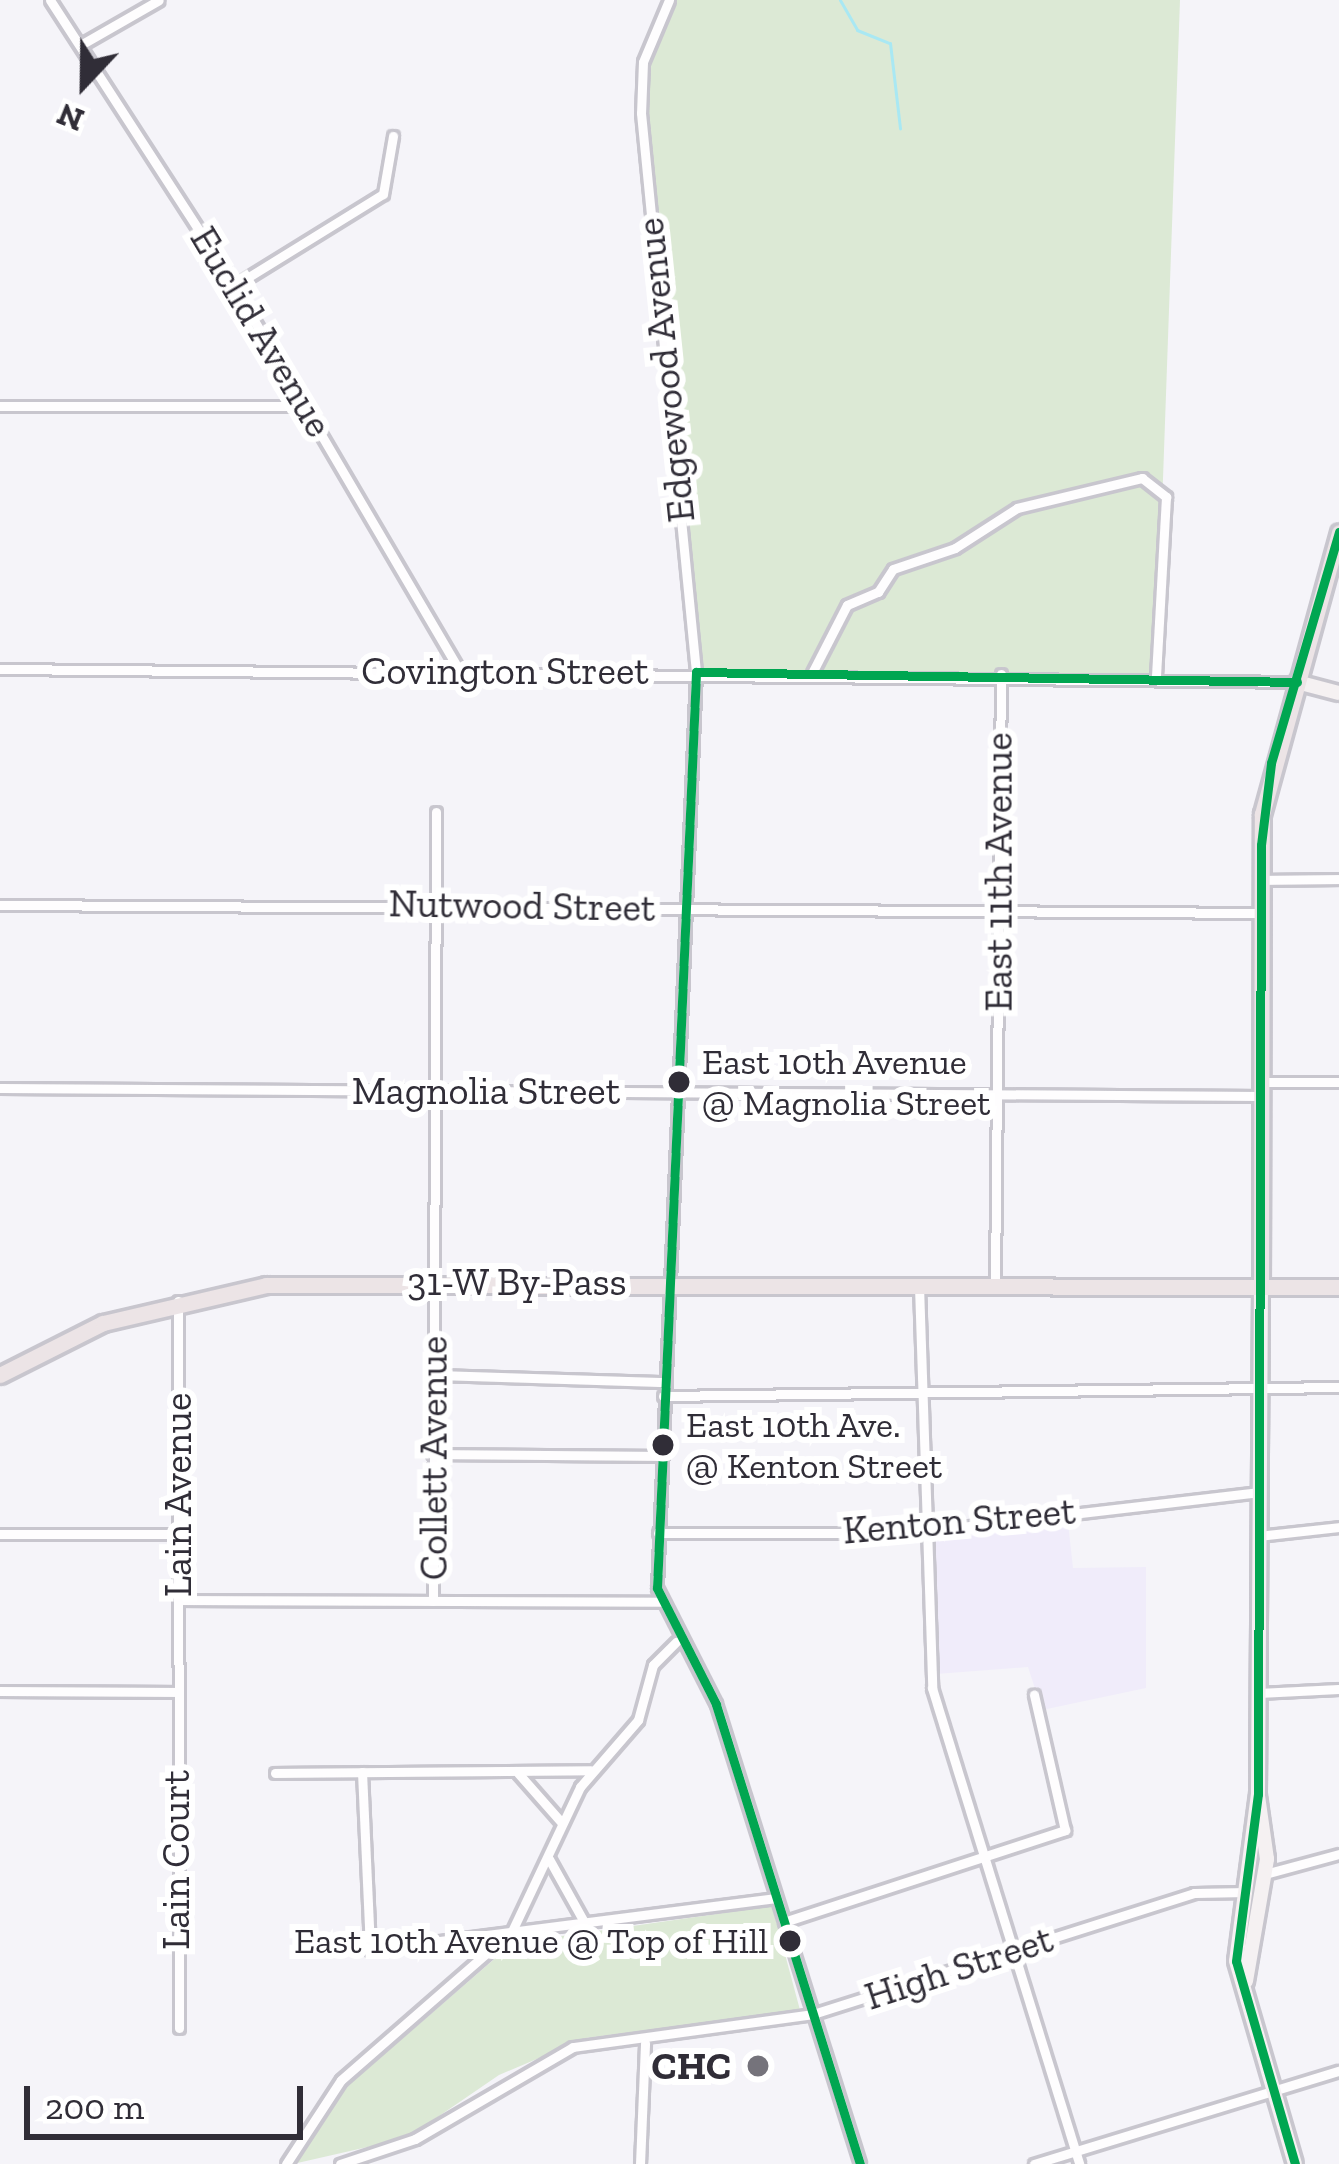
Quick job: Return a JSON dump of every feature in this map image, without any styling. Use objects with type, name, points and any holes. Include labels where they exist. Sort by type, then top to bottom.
[{"type":"main road","points":[[1261,1287],[1260,880],[1267,782],[1339,532]]},
{"type":"main road","name":"31-W By-Pass","points":[[0,1375],[178,1299],[436,1282],[1339,1287]]},
{"type":"street","name":"Euclid Avenue","points":[[50,0],[84,43],[234,286],[460,672]]},
{"type":"street","points":[[84,43],[159,0]]},
{"type":"street","name":"Edgewood Avenue","points":[[660,1602],[663,1382],[690,908],[696,672],[642,68],[670,0]]},
{"type":"street","points":[[234,286],[382,194],[393,136]]},
{"type":"street","points":[[0,406],[307,406]]},
{"type":"street","points":[[812,674],[847,604],[878,592],[893,569],[956,548],[1017,508],[1142,478],[1166,497],[1156,676]]},
{"type":"street","name":"Covington Street","points":[[0,669],[1001,674],[1297,682]]},
{"type":"street","name":"East 11th Avenue","points":[[995,1285],[1001,674]]},
{"type":"street","points":[[1297,682],[1339,693]]},
{"type":"street","name":"Collett Avenue","points":[[434,1601],[436,812]]},
{"type":"street","points":[[1260,880],[1339,878]]},
{"type":"street","name":"Nutwood Street","points":[[0,905],[438,904],[1260,913]]},
{"type":"street","name":"Magnolia Street","points":[[0,1088],[997,1094],[1260,1089],[1339,1082]]},
{"type":"street","points":[[919,1284],[923,1529],[932,1688],[1079,2164]]},
{"type":"street","points":[[1261,1287],[1258,1794],[1246,1992],[1295,2164]]},
{"type":"street","name":"Lain Avenue","points":[[178,1299],[179,1692]]},
{"type":"street","points":[[434,1375],[663,1382]]},
{"type":"street","points":[[663,1396],[1339,1387]]},
{"type":"street","points":[[432,1454],[661,1456]]},
{"type":"street","name":"Kenton Street","points":[[658,1533],[923,1529],[1258,1492]]},
{"type":"street","points":[[1258,1536],[1339,1527]]},
{"type":"street","points":[[0,1534],[178,1534]]},
{"type":"street","points":[[178,1600],[660,1602],[676,1642],[716,1704],[860,2164]]},
{"type":"street","points":[[286,2164],[340,2080],[512,1931],[590,1770],[630,1730],[653,1665],[676,1642]]},
{"type":"street","points":[[1258,1693],[1339,1689]]},
{"type":"street","points":[[0,1691],[179,1692]]},
{"type":"street","name":"Lain Court","points":[[179,1692],[179,2028]]},
{"type":"street","points":[[784,1922],[985,1857],[1069,1824],[1034,1695]]},
{"type":"street","points":[[275,1773],[590,1770]]},
{"type":"street","points":[[362,1772],[371,1950],[776,1898]]},
{"type":"street","points":[[518,1773],[562,1823]]},
{"type":"street","points":[[1254,1892],[1264,1874],[1258,1794]]},
{"type":"street","points":[[1264,1874],[1339,1854]]},
{"type":"street","points":[[549,1859],[584,1922]]},
{"type":"street","name":"High Street","points":[[340,2164],[416,2139],[549,2056],[813,2014],[1194,1893],[1254,1892]]},
{"type":"street","points":[[640,2164],[645,2044]]},
{"type":"street","points":[[1034,2164],[1339,2071]]},
{"type":"shaded area","points":[[1068,1523],[1073,1568],[1146,1567],[1146,1688],[1042,1710],[1028,1667],[936,1674],[929,1535]]},
{"type":"green space","points":[[673,0],[1180,0],[1156,676],[696,672],[643,62]]},
{"type":"green space","points":[[772,1906],[800,2010],[586,2038],[499,2075],[407,2138],[293,2164],[330,2101],[513,1943]]},
{"type":"waterway","points":[[840,0],[857,30],[890,43],[900,128]]},
{"type":"transit line","points":[[1295,2164],[1236,1961],[1258,1794],[1261,845],[1271,763],[1339,532]]},
{"type":"transit line","points":[[860,2164],[716,1704],[657,1588],[696,672],[1297,682]]},
{"type":"place","name":"East 10th Avenue @ Magnolia Street","points":[[679,1082]]},
{"type":"place","name":"East 10th Ave. @ Kenton Street","points":[[663,1445]]},
{"type":"place","name":"East 10th Avenue @ Top of Hill","points":[[790,1941]]},
{"type":"place","name":"CHC","points":[[758,2066]]}]
